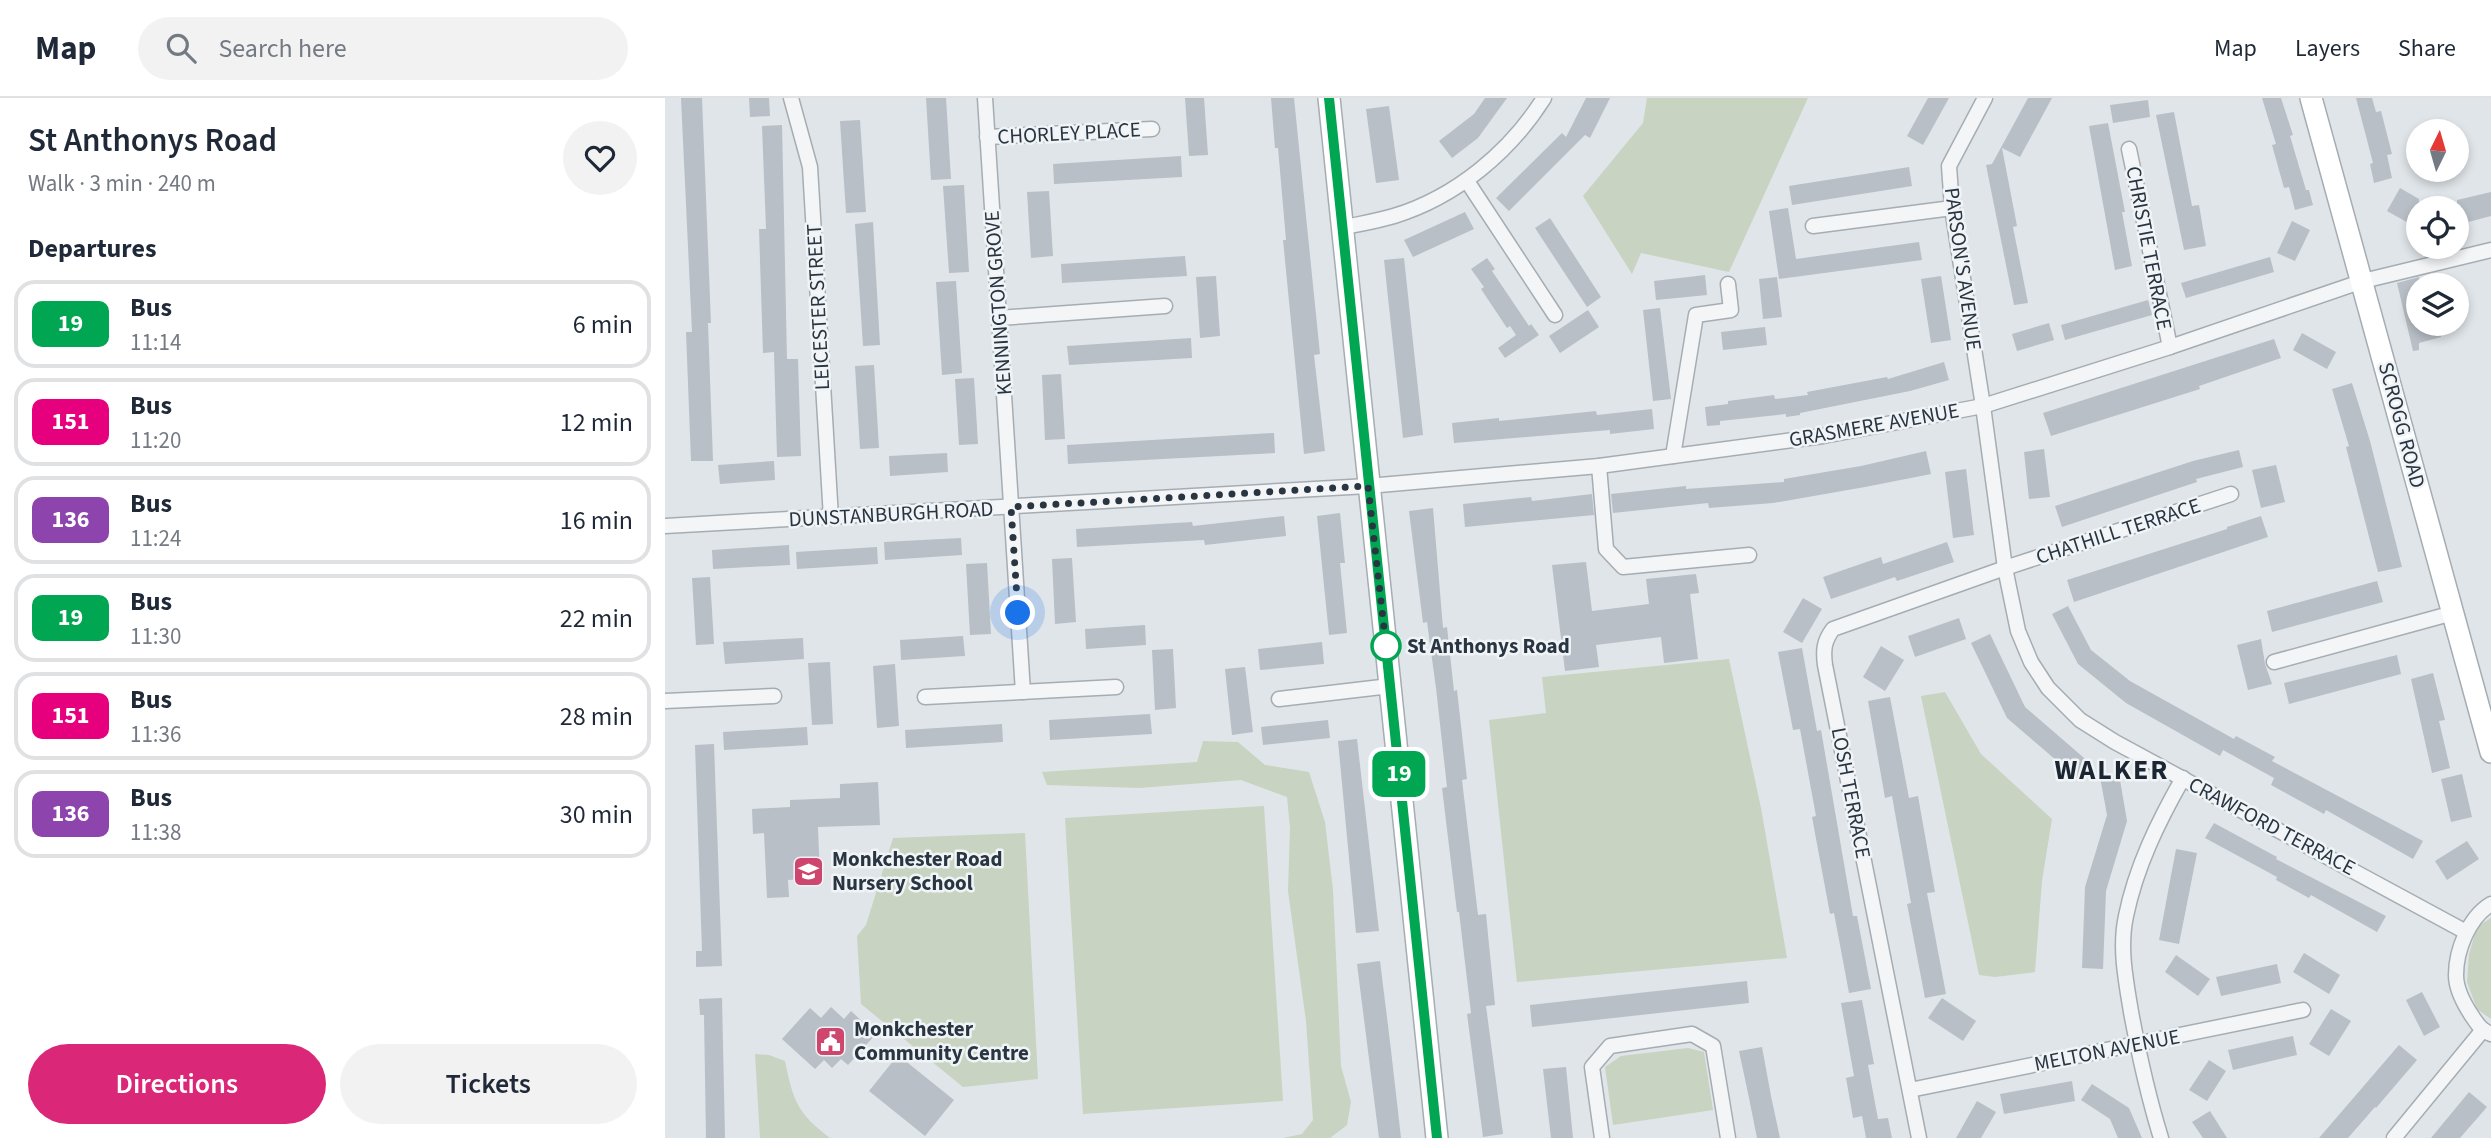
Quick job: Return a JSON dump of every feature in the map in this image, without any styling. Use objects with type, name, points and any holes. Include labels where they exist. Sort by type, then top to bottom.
[{"type":"street","name":"LEICESTER STREET","points":[[791,98],[810,167],[831,518]]},
{"type":"street","name":"KENNINGTON GROVE","points":[[985,98],[1023,692]]},
{"type":"street","points":[[1329,98],[1437,1138]]},
{"type":"street","points":[[1342,228],[1394,216],[1430,202],[1467,181],[1508,144],[1534,115],[1544,98]]},
{"type":"street","name":"PARSON'S AVENUE","points":[[1983,405],[1952,208],[1949,166],[1985,98]]},
{"type":"street","name":"SCROGG ROAD","points":[[2311,98],[2491,752]]},
{"type":"street","name":"CHORLEY PLACE","points":[[987,137],[1152,129]]},
{"type":"street","name":"CHRISTIE TERRACE","points":[[2129,149],[2169,347]]},
{"type":"street","points":[[1467,181],[1555,315]]},
{"type":"street","points":[[1813,226],[1952,208]]},
{"type":"street","name":"GRASMERE AVENUE","points":[[1368,486],[1599,466],[1823,436],[1983,405],[2169,347],[2363,281],[2491,250]]},
{"type":"street","points":[[1673,456],[1696,315],[1731,310],[1728,284]]},
{"type":"street","points":[[999,318],[1165,306]]},
{"type":"street","name":"CRAWFORD TERRACE","points":[[1983,405],[2005,568],[2018,631],[2031,662],[2048,688],[2080,720],[2115,742],[2466,932]]},
{"type":"street","points":[[1599,466],[1606,549],[1623,567],[1749,555]]},
{"type":"street","name":"DUNSTANBURGH ROAD","points":[[665,526],[1368,486]]},
{"type":"street","name":"CHATHILL TERRACE","points":[[2005,568],[2231,494]]},
{"type":"street","name":"LOSH TERRACE","points":[[1919,1138],[1823,651],[1826,639],[1833,629],[2005,568]]},
{"type":"street","points":[[2274,662],[2452,613]]},
{"type":"street","points":[[1279,699],[1390,686]]},
{"type":"street","points":[[925,697],[1116,687]]},
{"type":"street","points":[[665,701],[773,696]]},
{"type":"street","points":[[2161,1138],[2147,1092],[2123,965],[2125,919],[2138,871],[2158,822],[2183,778]]},
{"type":"street","points":[[2394,1138],[2486,1033],[2463,1001],[2456,977],[2466,932],[2482,909],[2491,904]]},
{"type":"street","name":"MELTON AVENUE","points":[[1910,1090],[2303,1010]]},
{"type":"street","points":[[1602,1138],[1592,1067],[1610,1046],[1692,1034],[1713,1045],[1728,1138]]},
{"type":"green space","points":[[1647,98],[1808,98],[1729,272],[1641,253],[1632,274],[1583,196],[1643,123]]},
{"type":"green space","points":[[1729,659],[1761,808],[1787,958],[1517,982],[1489,720],[1546,713],[1542,677]]},
{"type":"green space","points":[[1945,692],[1981,754],[2052,819],[2042,881],[2035,972],[1995,977],[1979,975],[1921,696]]},
{"type":"green space","points":[[1203,741],[1238,742],[1265,765],[1309,772],[1325,822],[1333,890],[1341,1066],[1351,1102],[1347,1125],[1330,1138],[1283,1138],[1302,1134],[1313,1120],[1306,1021],[1288,891],[1290,828],[1287,797],[1241,780],[1140,788],[1047,785],[1042,772],[1197,762]]},
{"type":"green space","points":[[1264,806],[1283,1101],[1083,1114],[1065,818]]},
{"type":"green space","points":[[1025,833],[1038,1079],[963,1087],[861,1004],[857,936],[866,925],[893,838]]},
{"type":"green space","points":[[2491,918],[2491,1019],[2477,1009],[2467,982],[2469,954],[2477,927]]},
{"type":"green space","points":[[1688,1048],[1704,1052],[1713,1110],[1613,1125],[1605,1067],[1621,1056]]},
{"type":"green space","points":[[755,1054],[769,1055],[785,1061],[798,1105],[810,1121],[830,1138],[760,1138]]},
{"type":"building","points":[[681,98],[702,98],[711,323],[708,323],[713,461],[691,461],[686,332],[692,332]]},
{"type":"building","points":[[749,98],[769,98],[770,116],[750,117]]},
{"type":"building","points":[[926,98],[946,98],[951,179],[931,180]]},
{"type":"building","points":[[1185,98],[1204,98],[1208,155],[1189,156]]},
{"type":"building","points":[[1271,98],[1294,98],[1320,354],[1314,355],[1325,451],[1304,454],[1283,240],[1286,240],[1278,148],[1275,148]]},
{"type":"building","points":[[1485,98],[1507,98],[1478,138],[1452,158],[1439,141],[1474,114]]},
{"type":"building","points":[[1586,98],[1610,98],[1590,138],[1585,135],[1509,211],[1496,198],[1562,133],[1566,137]]},
{"type":"building","points":[[1928,98],[1949,98],[1923,145],[1907,136]]},
{"type":"building","points":[[2028,98],[2052,98],[2020,157],[2002,148],[2017,226],[2013,227],[2028,303],[2014,305],[1986,165],[1992,164]]},
{"type":"building","points":[[2262,98],[2281,98],[2306,190],[2309,190],[2313,205],[2295,210],[2289,187],[2284,188],[2272,145],[2276,144]]},
{"type":"building","points":[[2356,98],[2372,98],[2376,112],[2381,111],[2392,154],[2387,155],[2392,178],[2374,183],[2370,164],[2373,163]]},
{"type":"building","points":[[2148,100],[2150,117],[2113,123],[2110,105]]},
{"type":"building","points":[[1389,106],[1399,180],[1376,183],[1366,109]]},
{"type":"building","points":[[2174,112],[2192,206],[2199,205],[2206,246],[2184,250],[2156,115]]},
{"type":"building","points":[[860,120],[866,212],[846,213],[840,121]]},
{"type":"building","points":[[2108,123],[2132,266],[2115,270],[2089,126]]},
{"type":"building","points":[[782,125],[787,359],[798,359],[801,456],[777,457],[774,352],[763,353],[759,229],[766,229],[762,126]]},
{"type":"building","points":[[1181,156],[1182,177],[1054,184],[1053,164]]},
{"type":"building","points":[[1909,167],[1912,186],[1792,205],[1789,186]]},
{"type":"building","points":[[964,185],[969,272],[949,273],[943,186]]},
{"type":"building","points":[[2400,188],[2414,196],[2406,196],[2406,222],[2387,211]]},
{"type":"building","points":[[1049,191],[1053,256],[1031,258],[1027,192]]},
{"type":"building","points":[[2491,192],[2491,216],[2469,222],[2469,197]]},
{"type":"building","points":[[1788,208],[1796,259],[1919,242],[1922,260],[1779,279],[1769,211]]},
{"type":"building","points":[[1465,212],[1474,229],[1413,257],[1404,240]]},
{"type":"building","points":[[1550,218],[1601,297],[1587,307],[1535,228]]},
{"type":"building","points":[[2292,221],[2310,230],[2295,261],[2277,253]]},
{"type":"building","points":[[873,222],[880,345],[863,346],[855,224]]},
{"type":"building","points":[[1185,256],[1187,276],[1062,283],[1061,264]]},
{"type":"building","points":[[2270,257],[2274,272],[2186,298],[2181,283]]},
{"type":"building","points":[[1404,258],[1423,435],[1403,438],[1384,260]]},
{"type":"building","points":[[1487,258],[1495,269],[1492,271],[1529,326],[1531,324],[1539,335],[1505,358],[1498,348],[1516,335],[1510,326],[1507,328],[1471,269]]},
{"type":"building","points":[[1705,275],[1707,295],[1656,300],[1654,281]]},
{"type":"building","points":[[1216,276],[1220,336],[1200,338],[1196,277]]},
{"type":"building","points":[[1941,276],[1951,340],[1931,343],[1921,279]]},
{"type":"building","points":[[1777,277],[1782,317],[1763,319],[1759,279]]},
{"type":"building","points":[[956,281],[962,373],[942,375],[936,282]]},
{"type":"building","points":[[2406,281],[2406,321],[2397,283]]},
{"type":"building","points":[[2148,300],[2152,315],[2065,340],[2061,325]]},
{"type":"building","points":[[1660,308],[1671,399],[1653,401],[1643,310]]},
{"type":"building","points":[[1588,310],[1599,327],[1560,353],[1549,336]]},
{"type":"building","points":[[2049,323],[2054,340],[2017,351],[2012,334]]},
{"type":"building","points":[[1765,327],[1767,345],[1723,350],[1721,332]]},
{"type":"building","points":[[2302,333],[2336,352],[2327,369],[2293,350]]},
{"type":"building","points":[[2409,336],[2441,336],[2419,343],[2419,350],[2413,351]]},
{"type":"building","points":[[1191,338],[1192,358],[1069,365],[1067,346]]},
{"type":"building","points":[[2274,339],[2281,358],[2199,386],[2200,389],[2051,436],[2043,413]]},
{"type":"building","points":[[1944,362],[1949,380],[1910,391],[1800,415],[1720,421],[1720,425],[1707,426],[1705,407],[1774,395],[1775,399],[1808,395],[1807,392],[1887,377],[1888,379]]},
{"type":"building","points":[[874,365],[879,448],[860,449],[855,366]]},
{"type":"building","points":[[1061,374],[1065,439],[1045,440],[1042,375]]},
{"type":"building","points":[[974,378],[978,444],[959,445],[955,379]]},
{"type":"building","points":[[2352,383],[2370,441],[2402,567],[2378,572],[2346,447],[2349,446],[2332,389]]},
{"type":"building","points":[[1652,409],[1654,429],[1454,443],[1452,423],[1596,411],[1597,415]]},
{"type":"building","points":[[1274,433],[1275,453],[1068,464],[1067,445]]},
{"type":"building","points":[[2044,449],[2050,497],[2029,499],[2024,452]]},
{"type":"building","points":[[2239,450],[2243,467],[2196,479],[2197,482],[2062,527],[2055,506],[2193,461]]},
{"type":"building","points":[[1926,451],[1931,474],[1773,503],[1709,508],[1708,503],[1613,513],[1611,494],[1686,486],[1686,489],[1784,482],[1784,479],[1861,466]]},
{"type":"building","points":[[947,453],[948,472],[890,476],[889,456]]},
{"type":"building","points":[[774,461],[775,480],[720,484],[718,465]]},
{"type":"building","points":[[2276,465],[2285,502],[2261,508],[2252,470]]},
{"type":"building","points":[[1966,469],[1974,535],[1953,538],[1945,472]]},
{"type":"building","points":[[1592,494],[1594,515],[1465,527],[1463,504],[1531,497],[1532,501]]},
{"type":"building","points":[[1433,508],[1443,628],[1447,627],[1467,779],[1462,780],[1478,915],[1486,914],[1495,1005],[1486,1006],[1503,1134],[1483,1137],[1467,1014],[1471,1013],[1442,788],[1447,787],[1436,688],[1427,622],[1423,623],[1409,511]]},
{"type":"building","points":[[1340,513],[1345,563],[1340,563],[1347,633],[1329,635],[1317,516]]},
{"type":"building","points":[[1284,516],[1286,536],[1205,545],[1204,540],[1077,547],[1076,529],[1192,522],[1193,526]]},
{"type":"building","points":[[2261,516],[2268,537],[2074,602],[2067,580]]},
{"type":"building","points":[[961,538],[962,555],[885,560],[884,542]]},
{"type":"building","points":[[1947,542],[1954,562],[1897,581],[1895,577],[1831,599],[1823,577],[1881,557],[1883,564]]},
{"type":"building","points":[[789,545],[790,565],[713,569],[712,550]]},
{"type":"building","points":[[877,547],[878,564],[797,569],[796,552]]},
{"type":"building","points":[[1072,558],[1076,622],[1055,624],[1052,559]]},
{"type":"building","points":[[1586,562],[1592,611],[1649,604],[1646,579],[1696,574],[1699,593],[1690,594],[1698,659],[1664,663],[1661,637],[1596,645],[1599,667],[1565,671],[1552,565]]},
{"type":"building","points":[[987,563],[991,634],[970,635],[966,564]]},
{"type":"building","points":[[710,577],[714,644],[696,645],[692,578]]},
{"type":"building","points":[[2377,581],[2383,602],[2272,632],[2267,611]]},
{"type":"building","points":[[1803,598],[1822,609],[1802,643],[1783,632]]},
{"type":"building","points":[[2068,606],[2091,650],[2130,681],[2234,739],[2236,736],[2275,757],[2272,761],[2423,841],[2413,859],[2326,810],[2324,814],[2271,785],[2274,778],[2223,750],[2220,756],[2126,703],[2078,664],[2052,614]]},
{"type":"building","points":[[1959,618],[1966,639],[1915,657],[1908,636]]},
{"type":"building","points":[[1145,625],[1146,645],[1086,649],[1085,629]]},
{"type":"building","points":[[1990,634],[2025,707],[2091,764],[2078,779],[2007,718],[1971,643]]},
{"type":"building","points":[[963,636],[965,656],[901,660],[900,640]]},
{"type":"building","points":[[803,638],[804,659],[725,664],[723,642]]},
{"type":"building","points":[[2261,639],[2272,684],[2248,690],[2237,645]]},
{"type":"building","points":[[1322,642],[1324,664],[1260,670],[1258,649]]},
{"type":"building","points":[[1881,646],[1904,660],[1885,691],[1863,677]]},
{"type":"building","points":[[1802,648],[1817,731],[1821,730],[1853,916],[1857,916],[1871,989],[1849,993],[1834,913],[1830,914],[1812,817],[1816,816],[1800,729],[1793,730],[1778,652]]},
{"type":"building","points":[[1173,649],[1176,708],[1155,710],[1152,650]]},
{"type":"building","points":[[2397,655],[2401,674],[2289,704],[2284,683]]},
{"type":"building","points":[[830,662],[833,724],[812,725],[808,663]]},
{"type":"building","points":[[895,664],[899,726],[877,728],[873,666]]},
{"type":"building","points":[[1245,667],[1253,732],[1232,735],[1225,669]]},
{"type":"building","points":[[2433,673],[2445,720],[2439,721],[2450,768],[2432,773],[2411,679]]},
{"type":"building","points":[[1890,697],[1909,798],[1918,796],[1935,892],[1927,893],[1946,994],[1925,998],[1907,904],[1911,903],[1892,796],[1885,798],[1868,701]]},
{"type":"building","points":[[1150,714],[1152,734],[1050,740],[1049,720]]},
{"type":"building","points":[[1328,720],[1330,738],[1263,745],[1261,727]]},
{"type":"building","points":[[1002,724],[1003,742],[906,748],[905,730]]},
{"type":"building","points":[[807,727],[808,745],[724,750],[723,732]]},
{"type":"building","points":[[1357,739],[1379,931],[1356,933],[1338,741]]},
{"type":"building","points":[[714,744],[722,966],[696,967],[696,951],[702,951],[695,745]]},
{"type":"building","points":[[2119,774],[2127,821],[2106,891],[2103,969],[2082,968],[2085,887],[2107,815],[2100,777]]},
{"type":"building","points":[[2462,774],[2472,817],[2451,822],[2441,779]]},
{"type":"building","points":[[878,782],[880,825],[818,827],[820,878],[788,880],[789,897],[767,898],[764,833],[753,834],[752,809],[790,807],[790,800],[840,798],[840,784]]},
{"type":"building","points":[[2214,823],[2277,857],[2276,859],[2386,916],[2377,932],[2311,895],[2309,898],[2276,880],[2277,877],[2205,838]]},
{"type":"building","points":[[2467,841],[2479,859],[2447,880],[2435,861]]},
{"type":"building","points":[[2176,849],[2197,853],[2179,944],[2159,940]]},
{"type":"building","points":[[2304,953],[2340,975],[2329,994],[2293,972]]},
{"type":"building","points":[[2176,955],[2210,979],[2198,996],[2165,972]]},
{"type":"building","points":[[1380,961],[1401,1138],[1379,1138],[1357,964]]},
{"type":"building","points":[[2277,964],[2281,983],[2221,996],[2216,977]]},
{"type":"building","points":[[1747,981],[1749,1003],[1532,1027],[1530,1005]]},
{"type":"building","points":[[2422,992],[2440,1027],[2424,1036],[2406,1000]]},
{"type":"building","points":[[722,998],[725,1138],[706,1138],[704,1015],[700,1015],[699,999]]},
{"type":"building","points":[[1942,998],[1976,1021],[1963,1041],[1928,1018]]},
{"type":"building","points":[[1862,1000],[1874,1064],[1868,1065],[1878,1119],[1888,1118],[1892,1138],[1866,1138],[1862,1116],[1853,1118],[1846,1078],[1854,1076],[1841,1003]]},
{"type":"building","points":[[831,1007],[844,1019],[851,1011],[876,1034],[848,1065],[841,1059],[832,1068],[824,1060],[815,1069],[782,1039],[810,1008],[821,1018]]},
{"type":"building","points":[[2331,1009],[2351,1021],[2329,1056],[2309,1044]]},
{"type":"building","points":[[2293,1036],[2297,1055],[2233,1070],[2228,1050]]},
{"type":"building","points":[[2399,1045],[2417,1060],[2376,1108],[2348,1138],[2319,1138]]},
{"type":"building","points":[[1762,1047],[1780,1138],[1757,1138],[1739,1051]]},
{"type":"building","points":[[898,1055],[954,1100],[925,1136],[869,1091]]},
{"type":"building","points":[[2209,1060],[2226,1071],[2207,1101],[2189,1090]]},
{"type":"building","points":[[1566,1067],[1573,1138],[1551,1138],[1543,1069]]},
{"type":"building","points":[[2072,1081],[2075,1101],[2004,1114],[2000,1094]]},
{"type":"building","points":[[2092,1084],[2129,1108],[2142,1138],[2118,1138],[2110,1119],[2081,1100]]},
{"type":"building","points":[[2469,1092],[2487,1107],[2460,1138],[2431,1138]]},
{"type":"building","points":[[1977,1101],[1996,1112],[1981,1138],[1956,1138]]},
{"type":"building","points":[[2210,1111],[2227,1138],[2203,1138],[2192,1122]]},
{"type":"bus line","name":"19","points":[[1329,98],[1437,1138]]},
{"type":"place","name":"St Anthonys Road","points":[[1386,646]]},
{"type":"place","name":"Monkchester Road Nursery School","points":[[809,871]]},
{"type":"place","name":"Monkchester Community Centre","points":[[831,1041]]},
{"type":"district","name":"WALKER","points":[[2112,770]]},
{"type":"route","points":[[1018,613],[1011,507],[1368,486],[1386,646]]}]
